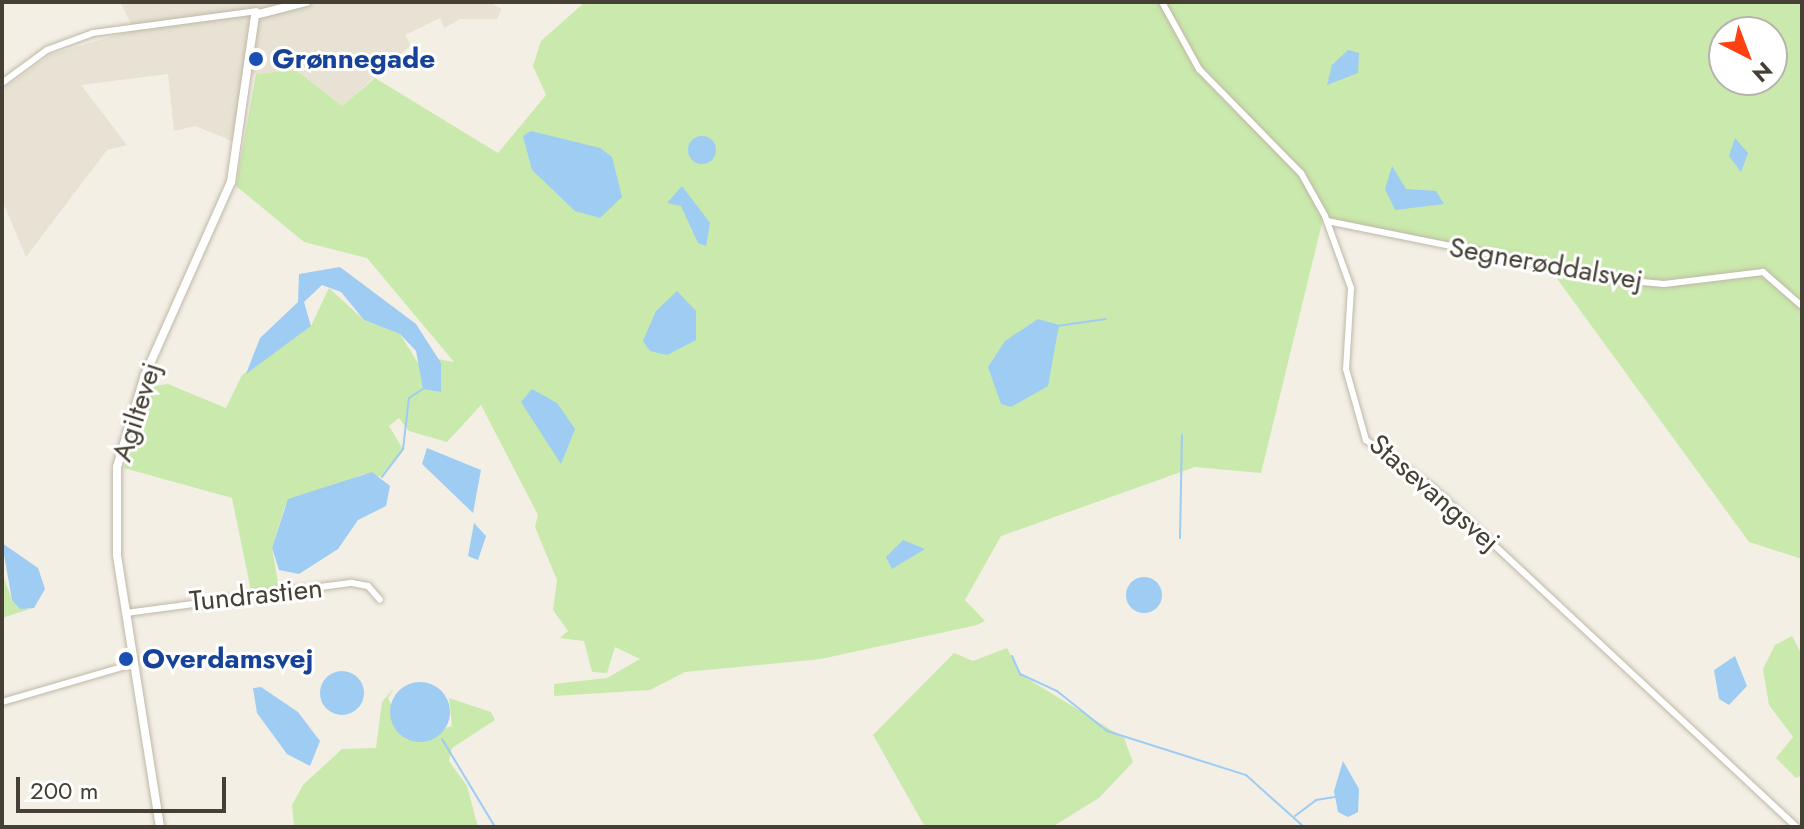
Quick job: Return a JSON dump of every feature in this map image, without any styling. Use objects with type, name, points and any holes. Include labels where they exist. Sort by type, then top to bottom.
[{"type":"street","points":[[2,83],[47,50],[93,33],[306,2]]},
{"type":"street","name":"Stasevangsvej","points":[[1162,2],[1199,69],[1301,173],[1327,221],[1351,288],[1346,369],[1366,440],[1433,488],[1797,827]]},
{"type":"street","name":"Agiltevej","points":[[160,827],[133,664],[114,519],[123,436],[231,182],[257,11]]},
{"type":"street","name":"Segnerøddalsvej","points":[[1327,221],[1620,280],[1664,284],[1763,272],[1802,306]]},
{"type":"street","name":"Tundrastien","points":[[126,613],[352,583],[368,586],[380,600]]},
{"type":"street","points":[[2,702],[133,664]]},
{"type":"shaded area","points":[[120,2],[489,2],[502,9],[497,19],[460,19],[444,28],[440,18],[405,35],[411,45],[342,106],[296,70],[246,75],[237,143],[195,126],[174,131],[168,74],[81,85],[127,145],[107,150],[26,257],[2,200],[2,90],[52,54],[134,30]]},
{"type":"green space","points":[[585,2],[1802,2],[1802,559],[1749,542],[1550,269],[1323,219],[1261,473],[1195,467],[1001,536],[965,600],[985,621],[977,625],[821,659],[685,672],[650,690],[554,696],[554,684],[607,678],[640,659],[615,647],[607,673],[592,672],[584,641],[560,638],[568,631],[553,610],[557,580],[535,527],[538,515],[481,405],[447,442],[409,431],[399,418],[389,426],[403,449],[382,477],[364,474],[285,506],[272,548],[280,594],[252,596],[232,498],[124,468],[147,387],[168,384],[226,408],[242,375],[311,326],[329,288],[364,320],[400,334],[426,376],[438,359],[454,362],[367,258],[304,242],[236,186],[256,74],[296,70],[342,106],[375,78],[498,153],[546,95],[533,66],[541,41]]},
{"type":"green space","points":[[2,572],[12,600],[28,609],[39,606],[2,618]]},
{"type":"green space","points":[[1792,636],[1802,655],[1802,775],[1796,778],[1776,758],[1793,737],[1769,705],[1763,669],[1775,645]]},
{"type":"green space","points":[[1007,648],[1020,674],[1124,738],[1133,762],[1099,798],[1052,827],[925,827],[873,735],[954,653],[973,661]]},
{"type":"green space","points":[[394,688],[388,698],[407,740],[452,726],[449,698],[491,712],[495,720],[452,748],[449,761],[467,786],[478,827],[294,827],[292,805],[303,785],[342,749],[376,748],[382,702]]},
{"type":"water","points":[[1348,50],[1359,53],[1358,73],[1327,85],[1332,65]]},
{"type":"water","points":[[531,131],[600,148],[612,157],[622,197],[600,218],[575,211],[532,170],[523,136]]},
{"type":"water","points":[[702,136],[712,140],[716,150],[712,160],[702,164],[692,160],[688,150],[692,140]]},
{"type":"water","points":[[1735,138],[1748,153],[1741,172],[1729,156]]},
{"type":"water","points":[[1392,166],[1406,189],[1436,191],[1444,204],[1395,210],[1385,189]]},
{"type":"water","points":[[682,186],[710,223],[706,246],[698,243],[681,206],[667,203]]},
{"type":"water","points":[[340,267],[416,324],[441,363],[441,392],[423,389],[416,351],[400,334],[364,320],[341,292],[322,285],[304,302],[311,326],[246,374],[260,338],[298,302],[299,274]]},
{"type":"water","points":[[677,291],[696,311],[696,340],[667,355],[650,351],[643,341],[656,311]]},
{"type":"water","points":[[1038,319],[1059,325],[1048,386],[1011,407],[1001,404],[988,367],[1005,341]]},
{"type":"water","points":[[532,389],[557,403],[575,429],[561,464],[521,402]]},
{"type":"water","points":[[427,448],[481,470],[473,513],[422,464]]},
{"type":"water","points":[[372,472],[390,486],[386,506],[358,520],[338,549],[299,574],[279,570],[272,548],[288,499]]},
{"type":"water","points":[[474,523],[486,536],[478,560],[468,556]]},
{"type":"water","points":[[903,540],[925,549],[892,569],[886,557]]},
{"type":"water","points":[[2,543],[38,568],[45,589],[34,608],[20,609],[12,600]]},
{"type":"water","points":[[1144,577],[1157,582],[1162,595],[1157,608],[1144,613],[1131,608],[1126,595],[1131,582]]},
{"type":"water","points":[[1735,656],[1747,686],[1729,705],[1719,699],[1714,670]]},
{"type":"water","points":[[342,671],[358,677],[364,693],[358,709],[342,715],[326,709],[320,693],[326,677]]},
{"type":"water","points":[[420,682],[442,690],[450,712],[442,734],[420,742],[398,734],[390,712],[398,690]]},
{"type":"water","points":[[261,687],[298,712],[320,741],[310,766],[287,754],[257,713],[253,688]]},
{"type":"water","points":[[1343,761],[1359,789],[1358,812],[1348,817],[1338,812],[1334,791]]},
{"type":"waterway","points":[[1057,326],[1105,319]]},
{"type":"waterway","points":[[382,477],[403,449],[409,398],[423,389]]},
{"type":"waterway","points":[[1180,538],[1182,435]]},
{"type":"waterway","points":[[1012,656],[1020,674],[1057,691],[1107,731],[1246,775],[1304,827]]},
{"type":"waterway","points":[[442,739],[495,827]]},
{"type":"waterway","points":[[1295,816],[1316,800],[1335,797]]},
{"type":"place","name":"Grønnegade","points":[[256,59]]},
{"type":"place","name":"Overdamsvej","points":[[126,659]]}]
